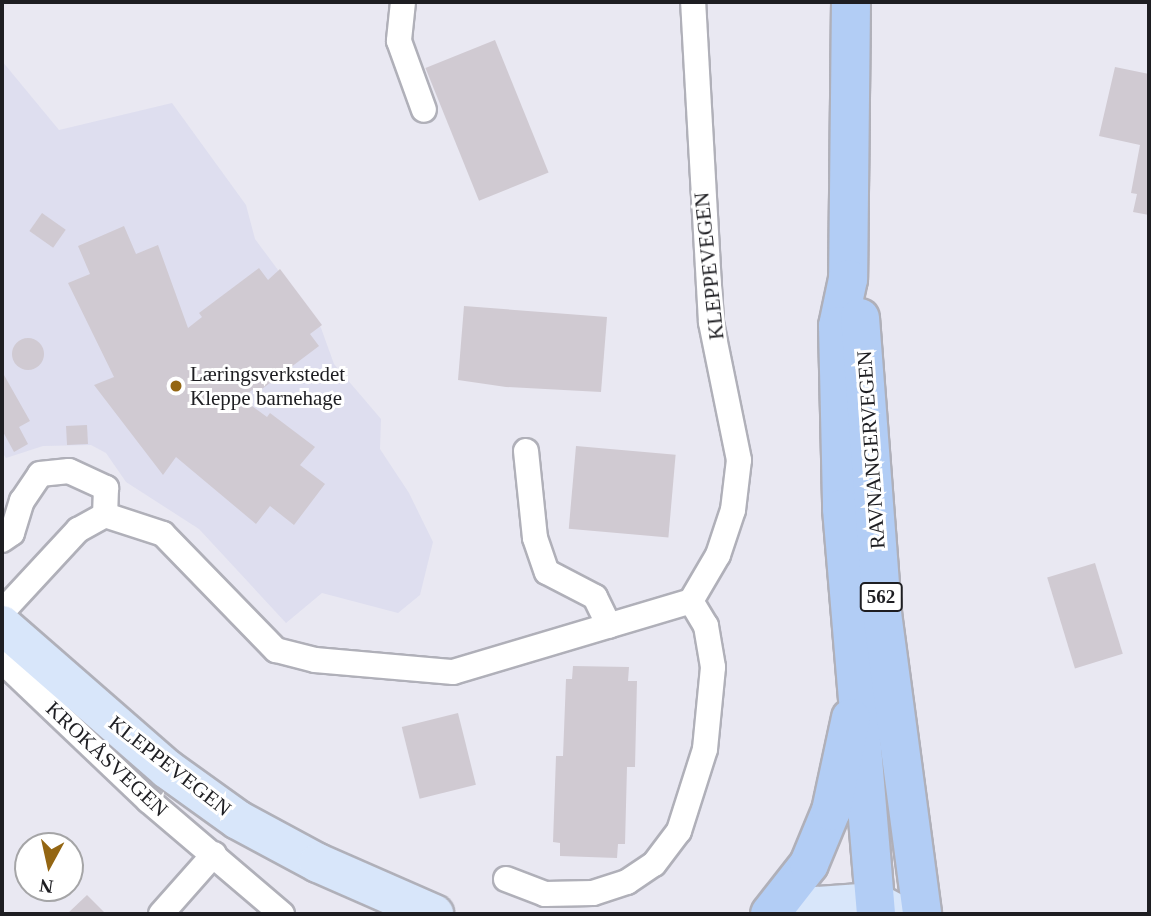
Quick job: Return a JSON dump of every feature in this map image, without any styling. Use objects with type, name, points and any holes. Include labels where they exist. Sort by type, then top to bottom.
[{"type":"main road","name":"RAVNANGERVEGEN","points":[[851,2],[848,279],[838,326],[840,433],[858,688],[883,910]]},
{"type":"main road","name":"RAVNANGERVEGEN","points":[[848,279],[863,330],[883,612],[922,914]]},
{"type":"main road","name":"KLEPPEVEGEN","points":[[2,625],[167,769],[239,820],[318,863],[434,914]]},
{"type":"main road","points":[[770,914],[809,864],[831,811],[858,688]]},
{"type":"main road","points":[[791,914],[818,906],[883,910]]},
{"type":"lane","points":[[403,2],[398,41],[424,110]]},
{"type":"lane","name":"KLEPPEVEGEN","points":[[691,601],[722,544],[733,510],[739,460],[711,322],[693,2]]},
{"type":"lane","points":[[526,451],[536,538],[547,572],[595,597],[609,626]]},
{"type":"lane","points":[[2,540],[12,533],[22,501],[40,474],[69,471],[106,488],[105,515]]},
{"type":"lane","points":[[2,612],[78,530],[105,515],[163,534],[275,650],[315,660],[453,672],[691,601],[706,626],[713,667],[705,749],[679,831],[654,863],[627,881],[593,894],[545,894],[506,879]]},
{"type":"lane","name":"KROKÅSVEGEN","points":[[2,661],[148,800],[282,914]]},
{"type":"lane","points":[[161,914],[214,854]]},
{"type":"shaded area","points":[[2,61],[59,130],[172,103],[246,205],[255,239],[321,328],[334,364],[381,419],[380,449],[409,493],[433,542],[420,595],[398,613],[322,593],[286,623],[199,529],[126,482],[106,453],[91,445],[43,446],[6,458],[2,452]]},
{"type":"building","points":[[495,40],[549,173],[479,201],[425,68]]},
{"type":"building","points":[[1115,67],[1149,74],[1149,215],[1133,212],[1137,194],[1131,193],[1140,145],[1099,136]]},
{"type":"building","points":[[42,213],[66,230],[53,248],[29,231]]},
{"type":"building","points":[[124,226],[136,254],[158,245],[188,328],[202,317],[199,313],[259,268],[268,280],[280,269],[322,325],[310,334],[319,346],[258,392],[255,388],[241,398],[267,417],[270,413],[315,447],[300,465],[325,484],[294,525],[270,506],[256,524],[176,457],[163,475],[94,385],[114,377],[68,283],[90,274],[78,246]]},
{"type":"building","points":[[464,306],[607,317],[601,392],[506,387],[458,380]]},
{"type":"building","points":[[28,338],[40,342],[44,354],[40,366],[28,370],[16,366],[12,354],[16,342]]},
{"type":"building","points":[[4,375],[30,421],[19,427],[28,444],[14,452],[2,430]]},
{"type":"building","points":[[87,425],[88,444],[67,445],[66,426]]},
{"type":"building","points":[[576,446],[676,455],[668,537],[569,529]]},
{"type":"building","points":[[1095,563],[1123,654],[1075,668],[1047,578]]},
{"type":"building","points":[[573,666],[629,667],[628,681],[637,681],[635,767],[627,767],[625,844],[618,844],[617,858],[560,856],[560,843],[553,842],[556,756],[563,756],[566,679],[572,679]]},
{"type":"building","points":[[458,713],[476,785],[420,799],[402,727]]},
{"type":"building","points":[[87,895],[106,914],[67,914],[80,902],[84,902]]},
{"type":"place","name":"Læringsverkstedet Kleppe barnehage","points":[[176,386]]}]
